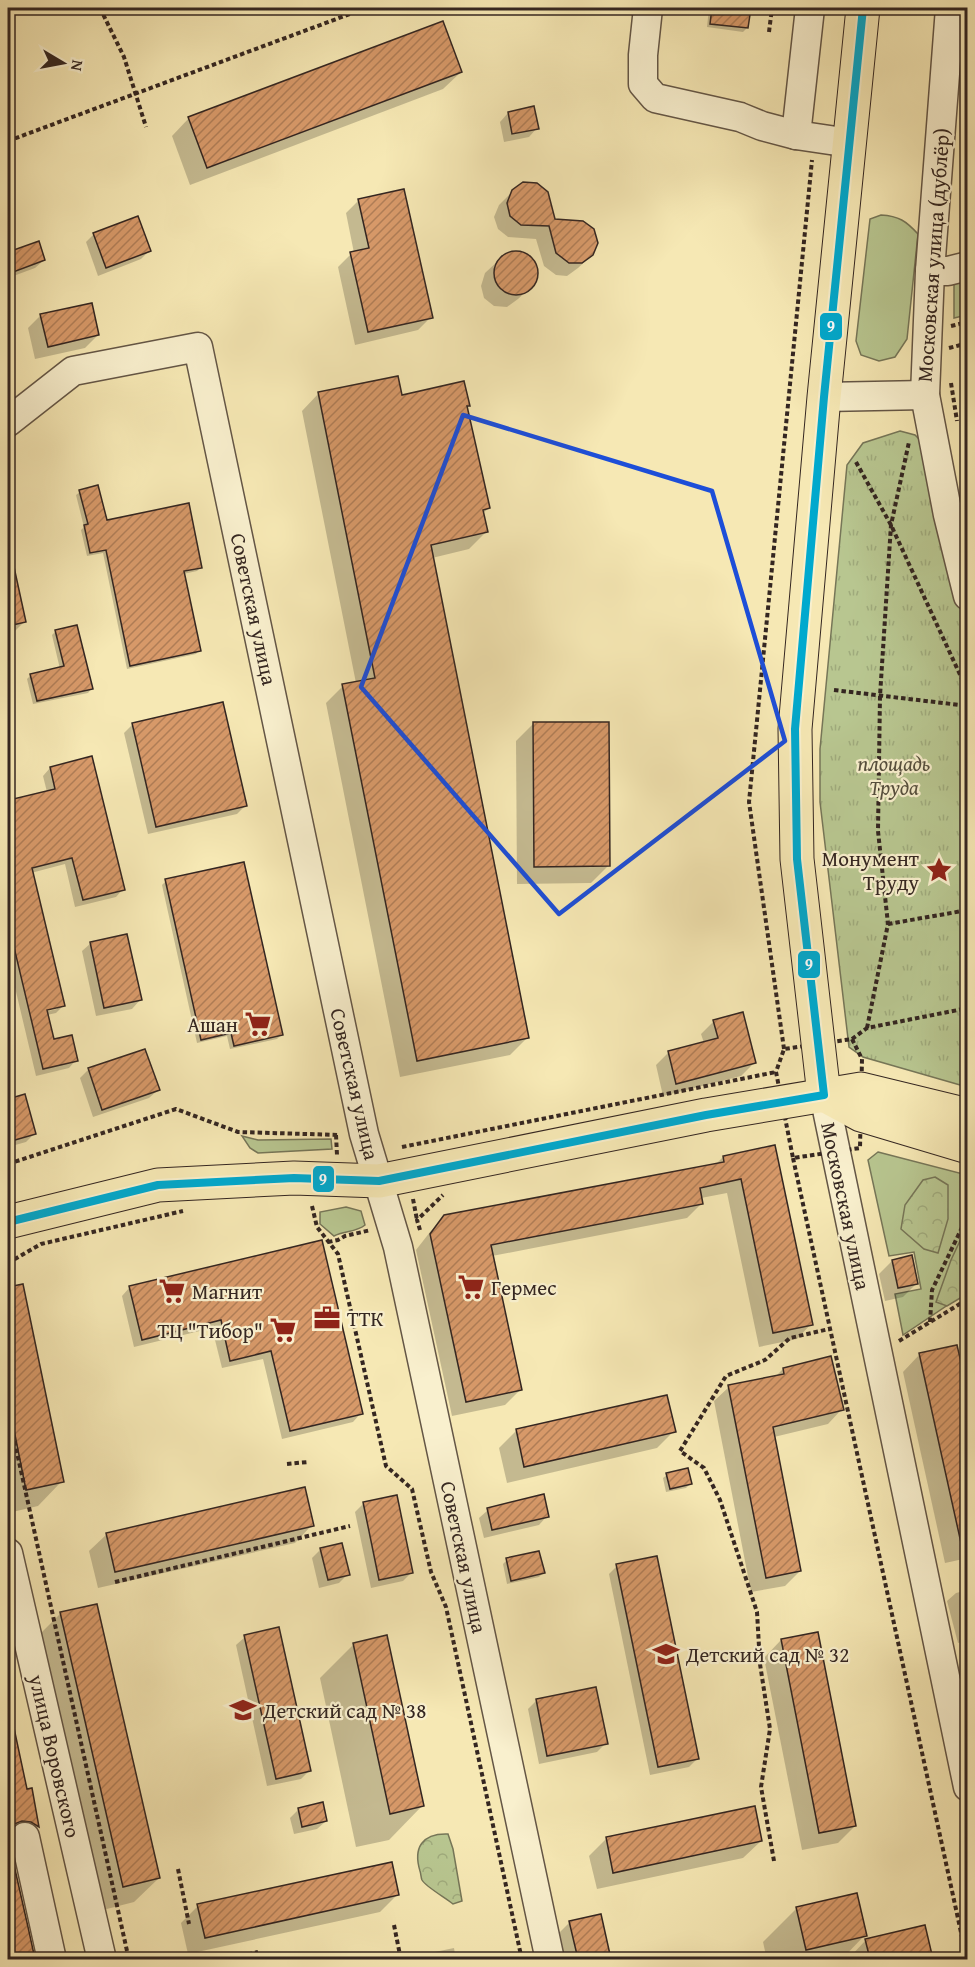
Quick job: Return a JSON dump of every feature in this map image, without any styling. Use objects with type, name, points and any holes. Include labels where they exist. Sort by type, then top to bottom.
[{"type":"main road","name":"Московская улица","points":[[824,1095],[797,859],[795,729],[824,396],[863,8]]},
{"type":"main road","points":[[8,1222],[158,1185],[294,1178],[396,1162],[779,1087],[824,1095],[861,1114],[968,1147]]},
{"type":"main road","points":[[824,1095],[861,1089],[968,1115]]},
{"type":"street","points":[[648,8],[643,55],[643,84],[656,98],[740,117],[762,126],[805,136],[850,143]]},
{"type":"street","points":[[805,136],[810,8]]},
{"type":"street","name":"Московская улица (дублёр)","points":[[950,8],[930,271],[925,395],[958,514],[968,596]]},
{"type":"street","points":[[930,271],[948,271],[968,266]]},
{"type":"street","name":"Советская улица","points":[[8,422],[73,371],[198,347],[364,1134],[396,1162],[398,1247],[550,1959]]},
{"type":"street","name":"Московская улица (дублёр)","points":[[824,396],[925,395]]},
{"type":"street","name":"Московская улица","points":[[824,1095],[968,1787]]},
{"type":"street","name":"улица Воровского","points":[[8,1553],[102,1959]]},
{"type":"street","points":[[25,1837],[52,1959]]},
{"type":"path","points":[[100,8],[124,57],[146,127]]},
{"type":"path","points":[[8,141],[366,8]]},
{"type":"path","points":[[769,32],[771,8]]},
{"type":"path","points":[[420,1231],[396,1162],[779,1087],[784,1049],[749,802],[805,136]]},
{"type":"path","points":[[947,327],[968,322]]},
{"type":"path","points":[[949,348],[968,344]]},
{"type":"path","points":[[867,1028],[888,924],[878,831],[880,696],[891,525],[910,437]]},
{"type":"path","points":[[856,462],[891,525],[968,692]]},
{"type":"path","points":[[834,690],[968,706]]},
{"type":"path","points":[[888,924],[968,910]]},
{"type":"path","points":[[852,1039],[867,1028],[968,1008]]},
{"type":"path","points":[[784,1049],[817,1044]]},
{"type":"path","points":[[8,1164],[176,1110],[238,1132],[364,1134]]},
{"type":"path","points":[[793,1158],[968,1959]]},
{"type":"path","points":[[417,1220],[448,1190]]},
{"type":"path","points":[[301,1206],[321,1205]]},
{"type":"path","points":[[312,1206],[317,1227],[338,1254],[386,1466],[412,1490],[431,1572],[446,1607],[522,1959]]},
{"type":"path","points":[[8,1263],[41,1245],[188,1210]]},
{"type":"path","points":[[930,1322],[932,1290],[968,1215]]},
{"type":"path","points":[[328,1242],[371,1229]]},
{"type":"path","points":[[895,1344],[968,1299]]},
{"type":"path","points":[[774,1861],[760,1786],[770,1729],[760,1664],[757,1612],[720,1500],[704,1468],[680,1451],[726,1376],[765,1360],[790,1338],[830,1329]]},
{"type":"path","points":[[8,1412],[129,1959]]},
{"type":"path","points":[[287,1464],[308,1462]]},
{"type":"path","points":[[115,1582],[350,1526]]},
{"type":"path","points":[[178,1869],[189,1924]]},
{"type":"path","points":[[394,1925],[401,1959]]},
{"type":"path","points":[[226,1959],[258,1952]]},
{"type":"highlighted area","points":[[463,415],[712,491],[785,741],[559,914],[361,687]]},
{"type":"green space","points":[[881,215],[902,220],[918,234],[907,339],[895,357],[879,361],[861,355],[856,341],[870,219]]},
{"type":"green space","points":[[967,277],[967,315],[954,318],[954,282]]},
{"type":"green space","name":"площадь Труда","points":[[900,431],[915,435],[923,443],[967,634],[967,1087],[863,1057],[849,1047],[820,802],[820,749],[847,465],[863,443]]},
{"type":"green space","points":[[242,1136],[258,1140],[331,1139],[332,1149],[258,1153],[250,1148]]},
{"type":"green space","points":[[878,1152],[967,1175],[967,1292],[903,1335],[895,1294],[921,1289],[914,1252],[889,1256],[868,1160]]},
{"type":"green space","points":[[935,1177],[948,1185],[948,1219],[938,1253],[924,1249],[901,1229],[905,1205],[923,1180]]},
{"type":"green space","points":[[346,1207],[361,1211],[365,1225],[334,1236],[320,1224],[320,1212]]},
{"type":"green space","points":[[967,1226],[967,1294],[947,1306],[936,1302],[951,1260]]},
{"type":"green space","points":[[439,1834],[448,1834],[453,1849],[462,1901],[453,1904],[424,1883],[418,1863],[419,1849],[426,1839]]},
{"type":"building","points":[[712,8],[751,8],[748,28],[710,24]]},
{"type":"building","points":[[443,21],[462,72],[207,168],[188,117]]},
{"type":"building","points":[[534,106],[539,129],[512,134],[508,112]]},
{"type":"building","points":[[523,182],[537,183],[548,192],[555,219],[583,221],[594,229],[598,243],[593,255],[582,263],[569,263],[556,253],[549,226],[521,225],[510,216],[507,203],[512,190]]},
{"type":"building","points":[[404,189],[433,318],[368,332],[350,252],[369,248],[358,199]]},
{"type":"building","points":[[138,216],[151,251],[106,268],[93,233]]},
{"type":"building","points":[[39,241],[45,260],[8,274],[8,252]]},
{"type":"building","points":[[516,251],[531,258],[538,273],[531,288],[516,295],[501,288],[494,273],[501,258]]},
{"type":"building","points":[[92,303],[99,335],[48,347],[40,314]]},
{"type":"building","points":[[398,376],[402,395],[464,381],[470,406],[467,406],[490,508],[483,510],[488,532],[431,545],[529,1038],[417,1061],[342,684],[375,678],[318,392]]},
{"type":"building","points":[[98,485],[107,520],[189,503],[202,568],[184,571],[201,651],[130,666],[106,550],[90,553],[84,525],[88,524],[79,490]]},
{"type":"building","points":[[14,567],[26,622],[8,626],[8,568]]},
{"type":"building","points":[[77,625],[93,689],[37,701],[30,674],[64,666],[55,630]]},
{"type":"building","points":[[223,702],[247,806],[156,827],[132,723]]},
{"type":"building","points":[[533,722],[609,722],[610,866],[534,867]]},
{"type":"building","points":[[92,756],[125,890],[83,900],[72,858],[32,868],[65,1006],[47,1010],[54,1039],[72,1035],[78,1061],[43,1069],[8,922],[8,813],[12,812],[9,800],[55,789],[50,767]]},
{"type":"building","points":[[244,862],[283,1035],[234,1046],[231,1033],[201,1040],[165,879]]},
{"type":"building","points":[[127,934],[142,1000],[104,1008],[90,942]]},
{"type":"building","points":[[743,1012],[756,1063],[676,1084],[668,1051],[718,1038],[713,1020]]},
{"type":"building","points":[[145,1049],[160,1090],[102,1110],[88,1068]]},
{"type":"building","points":[[25,1094],[36,1134],[8,1142],[8,1099]]},
{"type":"building","points":[[775,1145],[813,1325],[773,1333],[741,1179],[700,1188],[703,1204],[491,1245],[522,1390],[466,1402],[430,1234],[444,1215],[724,1162],[723,1156]]},
{"type":"building","name":"ТЦ \"Тибор\"","points":[[322,1240],[363,1414],[290,1431],[271,1351],[230,1361],[221,1320],[142,1340],[129,1286]]},
{"type":"building","points":[[912,1255],[918,1284],[898,1288],[892,1260]]},
{"type":"building","points":[[23,1284],[64,1482],[26,1490],[8,1400],[8,1287]]},
{"type":"building","points":[[957,1345],[968,1393],[968,1542],[961,1543],[919,1353]]},
{"type":"building","points":[[831,1356],[844,1410],[773,1427],[801,1571],[766,1578],[728,1385],[784,1374],[783,1368]]},
{"type":"building","points":[[667,1395],[676,1432],[524,1467],[516,1429]]},
{"type":"building","points":[[688,1468],[692,1484],[670,1489],[666,1473]]},
{"type":"building","points":[[305,1487],[314,1526],[115,1572],[106,1533]]},
{"type":"building","points":[[544,1494],[549,1517],[492,1530],[487,1508]]},
{"type":"building","points":[[397,1495],[413,1573],[379,1580],[363,1502]]},
{"type":"building","points":[[342,1543],[350,1575],[328,1580],[320,1548]]},
{"type":"building","points":[[539,1551],[545,1573],[511,1581],[506,1558]]},
{"type":"building","points":[[657,1556],[699,1759],[658,1767],[616,1564]]},
{"type":"building","points":[[97,1604],[160,1878],[123,1887],[60,1612]]},
{"type":"building","points":[[279,1627],[311,1771],[276,1779],[244,1635]]},
{"type":"building","points":[[818,1632],[856,1826],[819,1833],[781,1639]]},
{"type":"building","points":[[387,1635],[424,1806],[390,1814],[353,1643]]},
{"type":"building","points":[[596,1687],[608,1744],[547,1756],[536,1699]]},
{"type":"building","points":[[8,1728],[14,1728],[27,1789],[32,1788],[39,1827],[31,1822],[22,1821],[14,1824],[8,1833]]},
{"type":"building","points":[[323,1802],[327,1821],[302,1827],[298,1808]]},
{"type":"building","points":[[755,1806],[762,1841],[613,1873],[606,1837]]},
{"type":"building","points":[[392,1862],[399,1895],[205,1938],[197,1904]]},
{"type":"building","points":[[14,1865],[35,1959],[8,1959],[8,1866]]},
{"type":"building","points":[[857,1893],[867,1936],[806,1950],[796,1907]]},
{"type":"building","points":[[601,1914],[611,1959],[578,1959],[569,1921]]},
{"type":"building","points":[[925,1925],[933,1959],[870,1959],[865,1939]]},
{"type":"transit line","name":"9","points":[[8,1222],[158,1185],[294,1178],[379,1181],[706,1115],[824,1095],[797,859],[795,729],[824,397],[863,8]]},
{"type":"place","name":"Монумент Труду","points":[[939,870]]},
{"type":"place","name":"Ашан","points":[[258,1024]]},
{"type":"place","name":"Гермес","points":[[471,1287]]},
{"type":"place","name":"Магнит","points":[[172,1291]]},
{"type":"place","name":"ТТК","points":[[327,1318]]},
{"type":"place","name":"ТЦ \"Тибор\"","points":[[283,1330]]},
{"type":"place","name":"Детский сад № 32","points":[[666,1654]]},
{"type":"place","name":"Детский сад № 38","points":[[243,1710]]}]
